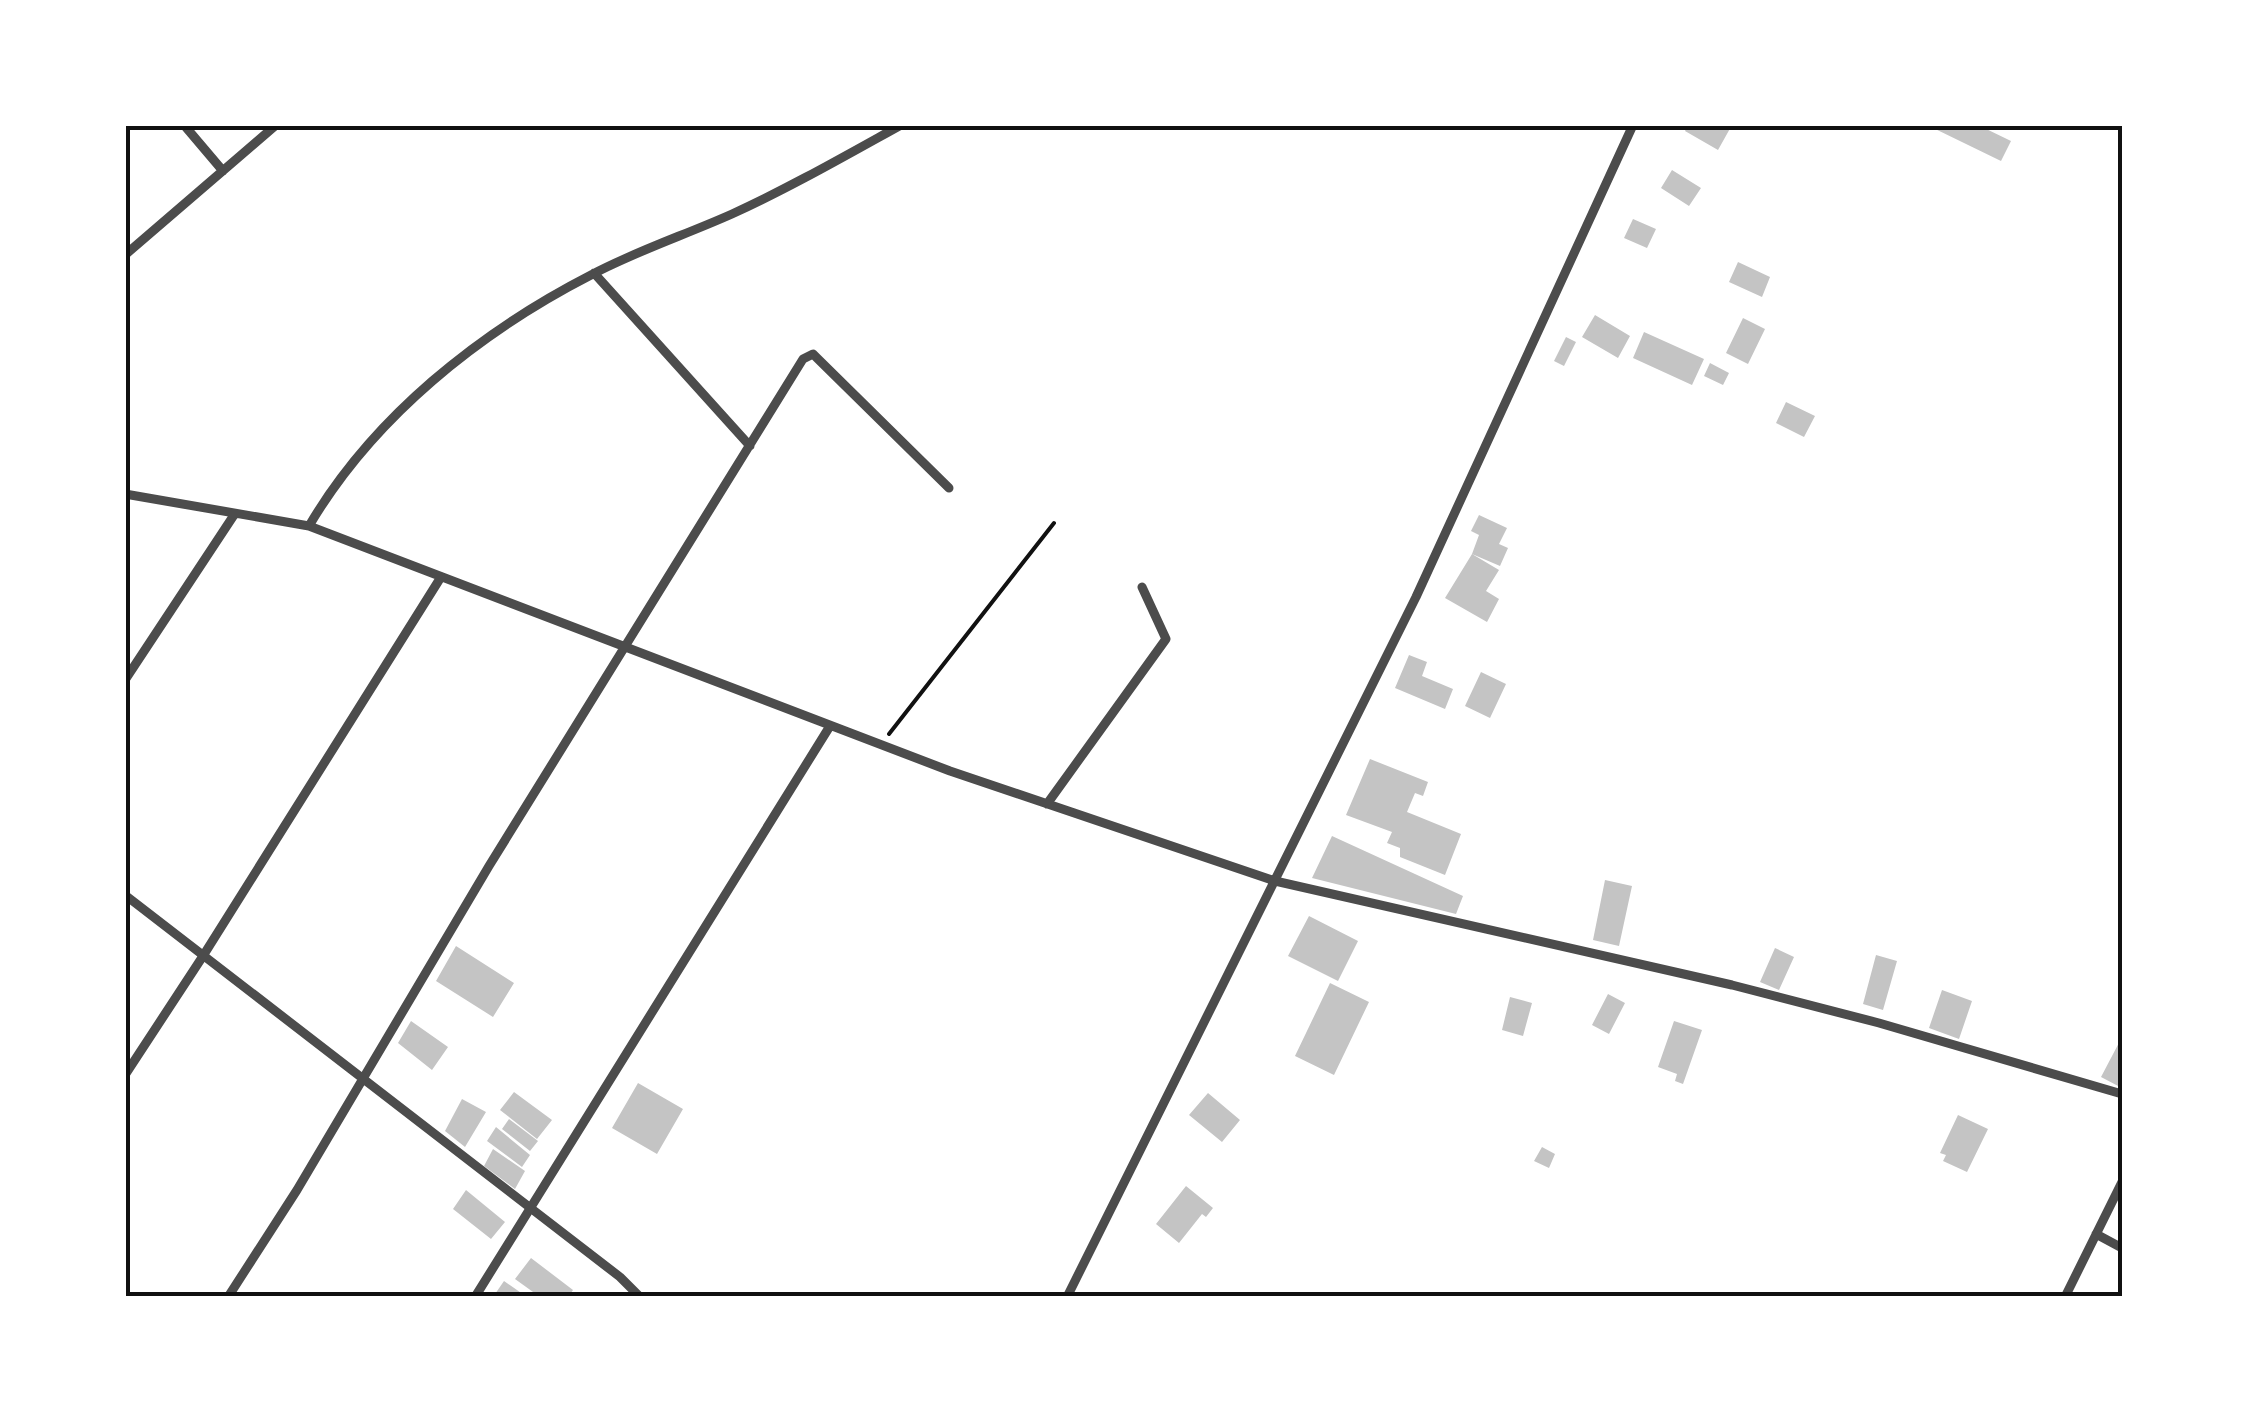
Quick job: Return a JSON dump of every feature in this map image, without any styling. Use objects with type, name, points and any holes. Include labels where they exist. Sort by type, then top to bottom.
[{"type":"street","points":[[184,125],[223,171]]},
{"type":"street","points":[[125,256],[276,125]]},
{"type":"street","points":[[309,526],[352,463],[448,368],[507,323],[594,273],[735,213],[901,125]]},
{"type":"street","points":[[1067,1297],[1416,598],[1633,125]]},
{"type":"street","points":[[594,273],[750,446]]},
{"type":"street","points":[[228,1297],[803,358],[812,354],[949,488]]},
{"type":"street","points":[[125,494],[309,526],[830,726],[1274,881],[1732,985],[1879,1022],[2122,1094]]},
{"type":"street","points":[[125,680],[234,515]]},
{"type":"street","points":[[125,1075],[441,577]]},
{"type":"street","points":[[1047,804],[1166,639],[1142,587]]},
{"type":"street","points":[[474,1297],[830,726]]},
{"type":"street","points":[[125,896],[620,1277],[640,1297]]},
{"type":"street","points":[[2064,1297],[2122,1182]]},
{"type":"street","points":[[2096,1234],[2122,1248]]},
{"type":"path","points":[[880,746],[1054,523]]},
{"type":"building","points":[[1688,125],[1732,125],[1718,150],[1685,131]]},
{"type":"building","points":[[1927,125],[1978,125],[2011,141],[2001,161]]},
{"type":"building","points":[[1672,170],[1701,188],[1689,206],[1661,188]]},
{"type":"building","points":[[1633,219],[1656,229],[1647,248],[1624,238]]},
{"type":"building","points":[[1738,262],[1770,277],[1762,297],[1729,282]]},
{"type":"building","points":[[1595,315],[1630,336],[1618,358],[1582,337]]},
{"type":"building","points":[[1743,318],[1765,329],[1748,364],[1726,353]]},
{"type":"building","points":[[1644,332],[1704,359],[1692,385],[1633,358]]},
{"type":"building","points":[[1566,337],[1576,342],[1564,366],[1554,361]]},
{"type":"building","points":[[1710,363],[1729,373],[1723,385],[1704,376]]},
{"type":"building","points":[[1786,402],[1815,416],[1804,437],[1776,423]]},
{"type":"building","points":[[1479,515],[1507,528],[1499,544],[1508,548],[1500,566],[1472,554],[1479,535],[1471,531]]},
{"type":"building","points":[[1472,554],[1499,570],[1486,591],[1499,599],[1487,622],[1445,598]]},
{"type":"building","points":[[1409,655],[1427,662],[1422,676],[1453,689],[1445,709],[1395,688]]},
{"type":"building","points":[[1481,672],[1506,684],[1490,718],[1465,706]]},
{"type":"building","points":[[1370,759],[1428,782],[1423,796],[1415,793],[1407,812],[1461,834],[1445,875],[1400,857],[1400,848],[1387,843],[1392,832],[1346,815]]},
{"type":"building","points":[[1332,836],[1463,896],[1456,914],[1312,878]]},
{"type":"building","points":[[1605,880],[1632,886],[1619,946],[1593,940]]},
{"type":"building","points":[[1309,916],[1358,941],[1338,981],[1288,956]]},
{"type":"building","points":[[456,946],[514,983],[493,1017],[436,981]]},
{"type":"building","points":[[1775,948],[1794,957],[1779,990],[1760,982]]},
{"type":"building","points":[[1876,955],[1897,961],[1883,1010],[1863,1004]]},
{"type":"building","points":[[1330,983],[1369,1002],[1334,1075],[1295,1056]]},
{"type":"building","points":[[1942,990],[1972,1001],[1959,1039],[1929,1028]]},
{"type":"building","points":[[1608,994],[1625,1003],[1609,1034],[1592,1025]]},
{"type":"building","points":[[1510,997],[1532,1003],[1523,1036],[1502,1030]]},
{"type":"building","points":[[411,1021],[448,1047],[432,1070],[398,1043]]},
{"type":"building","points":[[1674,1021],[1702,1030],[1683,1084],[1675,1081],[1677,1074],[1658,1067]]},
{"type":"building","points":[[2122,1037],[2122,1088],[2101,1077]]},
{"type":"building","points":[[638,1083],[683,1109],[657,1154],[612,1128]]},
{"type":"building","points":[[514,1092],[552,1120],[537,1139],[500,1110]]},
{"type":"building","points":[[1208,1093],[1240,1120],[1222,1142],[1189,1115]]},
{"type":"building","points":[[462,1099],[486,1112],[465,1147],[445,1131]]},
{"type":"building","points":[[1958,1115],[1988,1129],[1967,1172],[1943,1161],[1946,1155],[1940,1153]]},
{"type":"building","points":[[509,1119],[538,1141],[530,1151],[502,1129]]},
{"type":"building","points":[[496,1127],[530,1155],[522,1167],[487,1141]]},
{"type":"building","points":[[1542,1147],[1555,1154],[1549,1168],[1534,1161]]},
{"type":"building","points":[[493,1149],[525,1171],[515,1189],[484,1166]]},
{"type":"building","points":[[1186,1186],[1213,1208],[1206,1217],[1202,1214],[1179,1243],[1156,1224]]},
{"type":"building","points":[[466,1190],[505,1222],[491,1239],[453,1209]]},
{"type":"building","points":[[531,1258],[573,1290],[568,1297],[540,1297],[515,1279]]},
{"type":"building","points":[[504,1281],[527,1297],[493,1297]]}]
